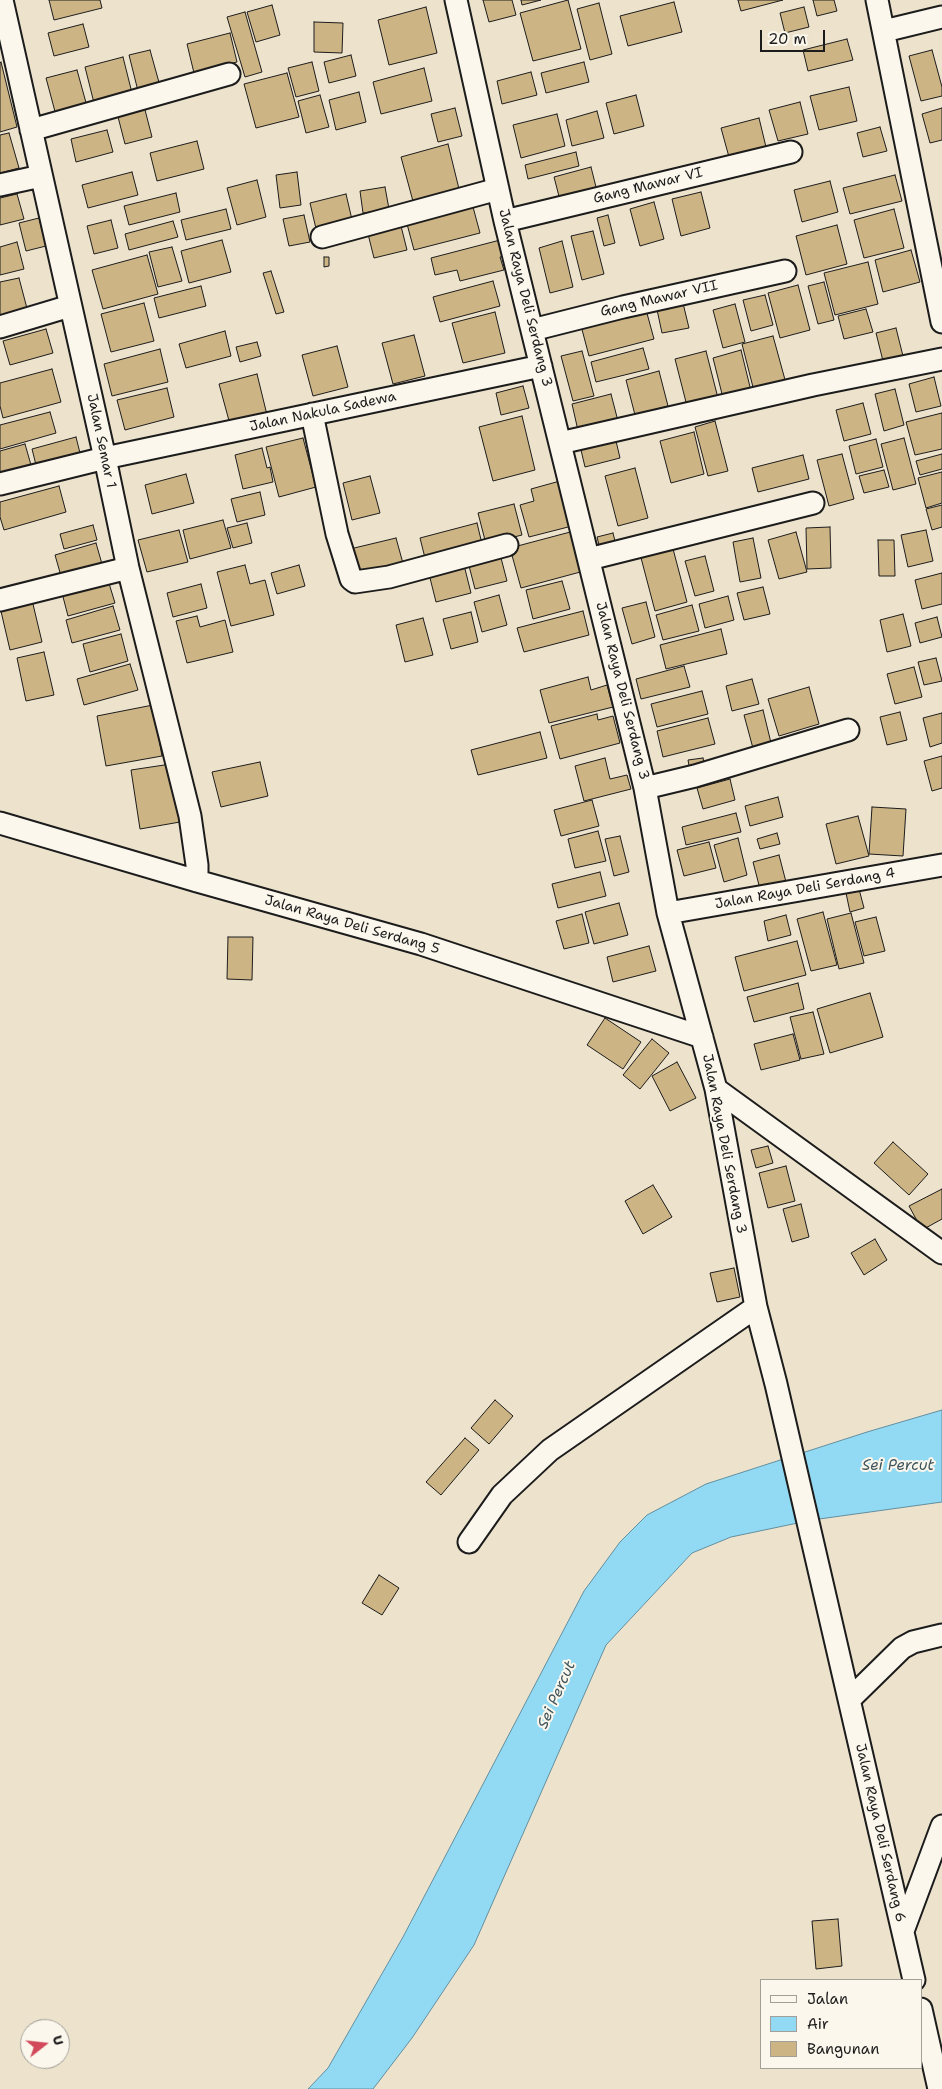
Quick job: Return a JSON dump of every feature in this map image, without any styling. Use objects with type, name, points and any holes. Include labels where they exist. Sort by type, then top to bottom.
[{"type":"street","name":"Jalan Semar 1","points":[[2,0],[128,568],[190,816],[197,873]]},
{"type":"street","name":"Jalan Raya Deli Serdang 3","points":[[456,0],[498,189],[645,788],[668,913],[716,1089],[756,1307],[776,1384]]},
{"type":"street","points":[[877,0],[942,322]]},
{"type":"street","points":[[884,31],[942,17]]},
{"type":"street","points":[[31,130],[229,74]]},
{"type":"street","name":"Gang Mawar VI","points":[[506,221],[791,152]]},
{"type":"street","points":[[0,185],[41,176]]},
{"type":"street","points":[[322,237],[498,189]]},
{"type":"street","name":"Gang Mawar VII","points":[[532,330],[623,307],[785,271]]},
{"type":"street","points":[[0,326],[70,306]]},
{"type":"street","points":[[560,443],[755,398],[942,359]]},
{"type":"street","name":"Jalan Nakula Sadewa","points":[[0,484],[105,458],[541,366]]},
{"type":"street","points":[[312,414],[337,534],[350,579],[355,582],[389,577],[507,545]]},
{"type":"street","points":[[589,559],[813,503]]},
{"type":"street","points":[[0,600],[128,568]]},
{"type":"street","points":[[645,788],[696,776],[848,730]]},
{"type":"street","name":"Jalan Raya Deli Serdang 5","points":[[0,824],[197,873],[421,944],[702,1037]]},
{"type":"street","name":"Jalan Raya Deli Serdang 4","points":[[668,913],[942,865]]},
{"type":"street","points":[[716,1089],[942,1252]]},
{"type":"street","points":[[469,1542],[502,1495],[550,1450],[756,1307]]},
{"type":"street","name":"Jalan Raya Deli Serdang 6","points":[[776,1384],[914,1979]]},
{"type":"street","points":[[848,1692],[902,1648],[913,1642],[942,1635]]},
{"type":"street","points":[[903,1931],[942,1826]]},
{"type":"street","points":[[922,2013],[939,2089]]},
{"type":"water","name":"Sei Percut","points":[[942,1410],[942,1502],[812,1520],[731,1537],[692,1553],[606,1645],[474,1945],[412,2038],[373,2089],[308,2089],[328,2068],[403,1937],[584,1591],[620,1542],[647,1515],[706,1484]]},
{"type":"building","points":[[49,0],[100,0],[102,8],[54,20]]},
{"type":"building","points":[[483,0],[512,0],[516,15],[489,22]]},
{"type":"building","points":[[521,0],[541,0],[522,5]]},
{"type":"building","points":[[568,0],[581,49],[533,61],[520,13]]},
{"type":"building","points":[[738,0],[783,0],[741,11]]},
{"type":"building","points":[[813,0],[834,0],[837,11],[817,16]]},
{"type":"building","points":[[674,2],[682,32],[628,46],[620,16]]},
{"type":"building","points":[[599,3],[612,54],[590,60],[577,9]]},
{"type":"building","points":[[272,5],[280,35],[256,42],[247,12]]},
{"type":"building","points":[[426,7],[437,53],[389,65],[378,20]]},
{"type":"building","points":[[804,7],[809,27],[785,33],[780,13]]},
{"type":"building","points":[[245,12],[262,72],[245,77],[227,17]]},
{"type":"building","points":[[314,22],[343,23],[342,53],[314,52]]},
{"type":"building","points":[[83,24],[89,47],[54,56],[48,33]]},
{"type":"building","points":[[230,33],[237,62],[194,73],[187,44]]},
{"type":"building","points":[[847,39],[853,60],[808,71],[803,50]]},
{"type":"building","points":[[150,50],[160,86],[138,91],[129,55]]},
{"type":"building","points":[[932,50],[942,87],[942,96],[921,101],[909,56]]},
{"type":"building","points":[[351,55],[356,76],[329,83],[324,62]]},
{"type":"building","points":[[123,57],[132,93],[94,103],[85,67]]},
{"type":"building","points":[[312,62],[319,91],[296,97],[288,68]]},
{"type":"building","points":[[584,62],[589,82],[546,93],[541,73]]},
{"type":"building","points":[[0,63],[17,127],[0,132]]},
{"type":"building","points":[[424,68],[432,101],[381,114],[373,82]]},
{"type":"building","points":[[77,70],[88,110],[57,119],[46,78]]},
{"type":"building","points":[[531,72],[537,95],[502,104],[497,81]]},
{"type":"building","points":[[287,73],[299,117],[256,128],[244,84]]},
{"type":"building","points":[[849,87],[857,121],[819,130],[810,96]]},
{"type":"building","points":[[359,92],[366,122],[336,130],[329,100]]},
{"type":"building","points":[[320,95],[329,127],[306,133],[298,101]]},
{"type":"building","points":[[636,95],[644,126],[614,134],[606,103]]},
{"type":"building","points":[[800,102],[808,134],[778,141],[769,110]]},
{"type":"building","points":[[144,106],[152,137],[125,144],[117,113]]},
{"type":"building","points":[[455,108],[462,136],[438,142],[431,114]]},
{"type":"building","points":[[942,108],[942,140],[930,143],[922,114]]},
{"type":"building","points":[[597,111],[604,138],[572,146],[566,120]]},
{"type":"building","points":[[557,114],[565,146],[521,158],[513,125]]},
{"type":"building","points":[[759,118],[766,147],[729,157],[721,128]]},
{"type":"building","points":[[880,127],[887,151],[863,157],[857,133]]},
{"type":"building","points":[[107,130],[113,152],[76,162],[71,139]]},
{"type":"building","points":[[9,133],[19,168],[0,173],[0,135]]},
{"type":"building","points":[[197,141],[204,169],[157,181],[150,153]]},
{"type":"building","points":[[448,144],[460,193],[414,205],[401,157]]},
{"type":"building","points":[[576,152],[579,166],[528,179],[525,165]]},
{"type":"building","points":[[591,167],[598,195],[561,204],[554,177]]},
{"type":"building","points":[[132,172],[138,195],[88,208],[82,185]]},
{"type":"building","points":[[297,172],[301,205],[280,208],[276,175]]},
{"type":"building","points":[[895,175],[902,201],[850,214],[843,188]]},
{"type":"building","points":[[257,180],[266,217],[237,225],[227,188]]},
{"type":"building","points":[[830,181],[838,212],[802,222],[794,190]]},
{"type":"building","points":[[385,187],[389,209],[363,213],[360,191]]},
{"type":"building","points":[[701,192],[710,228],[681,236],[672,199]]},
{"type":"building","points":[[176,193],[180,212],[129,225],[124,206]]},
{"type":"building","points":[[17,194],[24,219],[0,225],[0,198]]},
{"type":"building","points":[[346,194],[353,224],[317,233],[310,203]]},
{"type":"building","points":[[654,202],[664,239],[640,246],[630,209]]},
{"type":"building","points":[[473,207],[480,233],[414,250],[407,224]]},
{"type":"building","points":[[226,209],[231,229],[186,240],[181,220]]},
{"type":"building","points":[[894,209],[904,248],[864,258],[854,220]]},
{"type":"building","points":[[304,215],[310,242],[289,246],[283,219]]},
{"type":"building","points":[[608,215],[615,243],[604,246],[597,218]]},
{"type":"building","points":[[39,218],[46,246],[26,251],[19,223]]},
{"type":"building","points":[[111,220],[118,248],[94,254],[87,226]]},
{"type":"building","points":[[173,221],[178,237],[129,250],[125,234]]},
{"type":"building","points":[[837,225],[847,264],[806,275],[796,236]]},
{"type":"building","points":[[401,226],[407,250],[374,258],[368,234]]},
{"type":"building","points":[[593,231],[604,274],[582,280],[571,236]]},
{"type":"building","points":[[504,239],[508,254],[500,257],[504,270],[460,281],[457,270],[435,275],[431,258]]},
{"type":"building","points":[[222,240],[231,272],[189,283],[181,251]]},
{"type":"building","points":[[562,241],[573,287],[550,293],[539,248]]},
{"type":"building","points":[[17,242],[24,269],[0,275],[0,247]]},
{"type":"building","points":[[172,247],[182,281],[158,287],[149,252]]},
{"type":"building","points":[[911,250],[920,282],[883,292],[875,260]]},
{"type":"building","points":[[147,255],[158,294],[103,309],[92,270]]},
{"type":"building","points":[[324,257],[329,257],[329,266],[324,267]]},
{"type":"building","points":[[868,262],[878,304],[835,315],[824,273]]},
{"type":"building","points":[[271,271],[284,312],[276,314],[263,273]]},
{"type":"building","points":[[19,278],[29,316],[0,323],[0,282]]},
{"type":"building","points":[[493,281],[500,306],[440,322],[433,297]]},
{"type":"building","points":[[824,282],[834,320],[818,324],[808,286]]},
{"type":"building","points":[[798,285],[810,330],[780,338],[768,293]]},
{"type":"building","points":[[201,286],[206,306],[159,318],[154,298]]},
{"type":"building","points":[[765,295],[773,325],[751,331],[743,300]]},
{"type":"building","points":[[682,299],[689,328],[662,333],[656,305]]},
{"type":"building","points":[[144,303],[154,341],[111,352],[101,314]]},
{"type":"building","points":[[735,304],[745,342],[723,348],[713,310]]},
{"type":"building","points":[[645,306],[654,339],[589,356],[580,322]]},
{"type":"building","points":[[866,309],[873,332],[844,339],[838,316]]},
{"type":"building","points":[[495,312],[505,353],[463,363],[452,323]]},
{"type":"building","points":[[896,328],[904,360],[884,365],[876,333]]},
{"type":"building","points":[[46,329],[53,353],[10,365],[3,341]]},
{"type":"building","points":[[225,331],[231,356],[186,368],[179,344]]},
{"type":"building","points":[[414,335],[425,376],[393,384],[382,343]]},
{"type":"building","points":[[773,336],[787,387],[755,395],[742,344]]},
{"type":"building","points":[[257,342],[261,356],[240,362],[236,347]]},
{"type":"building","points":[[337,346],[348,387],[313,396],[302,355]]},
{"type":"building","points":[[643,348],[649,369],[596,382],[591,362]]},
{"type":"building","points":[[160,349],[168,382],[112,396],[104,364]]},
{"type":"building","points":[[741,350],[751,391],[723,398],[713,358]]},
{"type":"building","points":[[582,351],[594,396],[573,401],[561,356]]},
{"type":"building","points":[[706,351],[719,402],[688,410],[675,359]]},
{"type":"building","points":[[52,369],[61,402],[3,418],[0,406],[0,383]]},
{"type":"building","points":[[659,371],[668,406],[635,415],[626,380]]},
{"type":"building","points":[[257,374],[268,419],[231,428],[219,384]]},
{"type":"building","points":[[934,377],[941,406],[916,412],[909,384]]},
{"type":"building","points":[[523,386],[529,408],[501,415],[496,393]]},
{"type":"building","points":[[167,388],[174,417],[125,430],[117,400]]},
{"type":"building","points":[[895,389],[904,425],[884,431],[875,394]]},
{"type":"building","points":[[611,394],[619,425],[579,435],[572,404]]},
{"type":"building","points":[[863,403],[871,434],[844,441],[836,410]]},
{"type":"building","points":[[50,412],[56,433],[0,449],[0,425]]},
{"type":"building","points":[[942,413],[942,449],[915,455],[906,422]]},
{"type":"building","points":[[522,416],[535,470],[493,481],[479,427]]},
{"type":"building","points":[[715,421],[728,471],[708,476],[695,427]]},
{"type":"building","points":[[694,432],[704,474],[671,483],[660,441]]},
{"type":"building","points":[[76,437],[82,461],[38,473],[32,449]]},
{"type":"building","points":[[303,438],[316,487],[279,497],[266,447]]},
{"type":"building","points":[[904,438],[916,484],[893,490],[881,444]]},
{"type":"building","points":[[876,439],[883,467],[856,474],[849,446]]},
{"type":"building","points":[[616,441],[620,458],[585,467],[581,450]]},
{"type":"building","points":[[25,444],[31,465],[0,474],[0,451]]},
{"type":"building","points":[[262,448],[267,468],[270,467],[273,482],[243,489],[235,455]]},
{"type":"building","points":[[842,454],[854,499],[829,506],[817,460]]},
{"type":"building","points":[[942,454],[942,469],[920,475],[916,461]]},
{"type":"building","points":[[803,455],[809,479],[758,492],[752,468]]},
{"type":"building","points":[[635,468],[648,518],[618,526],[605,476]]},
{"type":"building","points":[[884,470],[889,487],[864,493],[859,476]]},
{"type":"building","points":[[942,472],[942,503],[926,508],[918,478]]},
{"type":"building","points":[[186,474],[194,503],[152,514],[145,485]]},
{"type":"building","points":[[370,476],[380,513],[352,520],[343,483]]},
{"type":"building","points":[[560,481],[572,526],[529,537],[520,505],[534,501],[531,489]]},
{"type":"building","points":[[59,486],[66,512],[4,530],[0,517],[0,502]]},
{"type":"building","points":[[260,492],[265,515],[237,522],[231,499]]},
{"type":"building","points":[[514,504],[522,535],[486,544],[478,513]]},
{"type":"building","points":[[942,505],[942,527],[932,530],[926,509]]},
{"type":"building","points":[[223,520],[231,548],[190,559],[183,530]]},
{"type":"building","points":[[247,523],[252,543],[233,548],[227,528]]},
{"type":"building","points":[[477,523],[483,548],[426,562],[420,538]]},
{"type":"building","points":[[93,525],[97,540],[64,549],[60,534]]},
{"type":"building","points":[[830,527],[831,568],[807,569],[806,528]]},
{"type":"building","points":[[179,530],[188,562],[147,572],[138,540]]},
{"type":"building","points":[[926,530],[933,561],[908,567],[901,535]]},
{"type":"building","points":[[574,531],[584,571],[521,588],[510,548]]},
{"type":"building","points":[[796,532],[807,572],[779,579],[768,540]]},
{"type":"building","points":[[613,533],[617,549],[601,553],[597,537]]},
{"type":"building","points":[[396,538],[404,567],[358,579],[350,549]]},
{"type":"building","points":[[753,538],[761,578],[740,582],[733,542]]},
{"type":"building","points":[[878,540],[894,540],[895,576],[879,576]]},
{"type":"building","points":[[96,543],[104,571],[63,583],[55,555]]},
{"type":"building","points":[[672,545],[687,602],[655,611],[640,554]]},
{"type":"building","points":[[500,554],[507,581],[475,589],[468,562]]},
{"type":"building","points":[[705,556],[714,591],[695,596],[685,561]]},
{"type":"building","points":[[245,565],[250,584],[265,580],[274,615],[231,626],[217,572]]},
{"type":"building","points":[[299,565],[305,586],[277,594],[271,573]]},
{"type":"building","points":[[464,565],[471,593],[436,602],[429,574]]},
{"type":"building","points":[[942,573],[942,604],[922,609],[915,580]]},
{"type":"building","points":[[108,580],[115,603],[68,616],[62,593]]},
{"type":"building","points":[[562,581],[570,609],[533,619],[526,590]]},
{"type":"building","points":[[201,584],[207,608],[173,617],[167,593]]},
{"type":"building","points":[[763,587],[770,614],[744,620],[737,593]]},
{"type":"building","points":[[499,595],[507,625],[482,632],[474,602]]},
{"type":"building","points":[[728,596],[734,620],[705,628],[699,604]]},
{"type":"building","points":[[32,600],[42,642],[10,650],[0,607]]},
{"type":"building","points":[[646,602],[655,637],[632,644],[622,608]]},
{"type":"building","points":[[692,605],[699,631],[663,640],[656,615]]},
{"type":"building","points":[[113,606],[120,630],[72,643],[66,620]]},
{"type":"building","points":[[583,611],[589,635],[524,652],[517,628]]},
{"type":"building","points":[[471,612],[478,642],[451,649],[443,619]]},
{"type":"building","points":[[903,614],[911,646],[887,652],[880,620]]},
{"type":"building","points":[[197,616],[200,627],[225,620],[233,652],[187,663],[176,621]]},
{"type":"building","points":[[937,617],[942,637],[920,643],[915,623]]},
{"type":"building","points":[[423,618],[433,655],[405,662],[396,625]]},
{"type":"building","points":[[721,629],[727,654],[666,669],[660,645]]},
{"type":"building","points":[[121,634],[128,661],[90,672],[83,644]]},
{"type":"building","points":[[44,652],[54,695],[26,701],[17,658]]},
{"type":"building","points":[[936,658],[942,681],[924,685],[918,662]]},
{"type":"building","points":[[130,664],[138,690],[84,705],[77,679]]},
{"type":"building","points":[[684,666],[690,687],[641,699],[636,679]]},
{"type":"building","points":[[914,667],[922,697],[895,704],[887,674]]},
{"type":"building","points":[[588,677],[591,690],[607,685],[613,707],[549,723],[540,690]]},
{"type":"building","points":[[752,679],[759,704],[732,711],[726,686]]},
{"type":"building","points":[[809,687],[819,724],[779,736],[768,699]]},
{"type":"building","points":[[702,691],[708,714],[657,727],[651,704]]},
{"type":"building","points":[[153,705],[162,756],[106,766],[97,716]]},
{"type":"building","points":[[763,710],[772,747],[754,752],[744,715]]},
{"type":"building","points":[[900,712],[907,740],[887,745],[880,717]]},
{"type":"building","points":[[942,713],[942,743],[930,747],[923,718]]},
{"type":"building","points":[[597,714],[598,720],[613,716],[620,743],[560,759],[551,726]]},
{"type":"building","points":[[708,718],[715,744],[663,757],[657,731]]},
{"type":"building","points":[[540,732],[547,758],[478,775],[471,750]]},
{"type":"building","points":[[942,756],[942,788],[932,791],[924,761]]},
{"type":"building","points":[[605,758],[610,779],[627,775],[631,789],[584,801],[575,766]]},
{"type":"building","points":[[703,758],[705,768],[690,771],[688,760]]},
{"type":"building","points":[[260,762],[268,796],[221,807],[212,772]]},
{"type":"building","points":[[171,764],[180,822],[140,829],[131,770]]},
{"type":"building","points":[[730,779],[735,800],[703,809],[697,788]]},
{"type":"building","points":[[778,797],[783,817],[750,826],[745,806]]},
{"type":"building","points":[[592,800],[599,826],[561,836],[554,810]]},
{"type":"building","points":[[872,807],[906,809],[903,856],[869,854]]},
{"type":"building","points":[[736,813],[741,832],[686,845],[682,827]]},
{"type":"building","points":[[858,816],[869,856],[836,864],[826,824]]},
{"type":"building","points":[[598,831],[606,861],[575,868],[568,839]]},
{"type":"building","points":[[777,833],[780,844],[760,849],[757,839]]},
{"type":"building","points":[[620,836],[629,872],[614,876],[605,839]]},
{"type":"building","points":[[738,838],[747,875],[724,882],[714,845]]},
{"type":"building","points":[[709,842],[716,868],[684,876],[677,850]]},
{"type":"building","points":[[779,855],[786,882],[760,889],[753,862]]},
{"type":"building","points":[[600,872],[606,896],[558,908],[552,884]]},
{"type":"building","points":[[859,889],[864,908],[850,912],[846,893]]},
{"type":"building","points":[[619,903],[628,935],[594,944],[585,912]]},
{"type":"building","points":[[823,912],[837,965],[811,971],[797,919]]},
{"type":"building","points":[[851,913],[864,963],[839,969],[827,919]]},
{"type":"building","points":[[582,914],[589,943],[564,949],[556,921]]},
{"type":"building","points":[[786,915],[791,935],[768,941],[764,921]]},
{"type":"building","points":[[876,917],[885,951],[864,956],[855,922]]},
{"type":"building","points":[[228,937],[253,937],[252,980],[227,979]]},
{"type":"building","points":[[797,941],[806,975],[744,991],[735,957]]},
{"type":"building","points":[[649,946],[656,971],[613,982],[607,957]]},
{"type":"building","points":[[798,983],[804,1009],[754,1022],[747,997]]},
{"type":"building","points":[[870,993],[883,1037],[830,1053],[817,1009]]},
{"type":"building","points":[[813,1012],[824,1054],[801,1059],[790,1017]]},
{"type":"building","points":[[605,1018],[641,1042],[623,1069],[587,1045]]},
{"type":"building","points":[[793,1034],[800,1060],[761,1070],[754,1044]]},
{"type":"building","points":[[652,1039],[669,1053],[640,1089],[623,1075]]},
{"type":"building","points":[[677,1062],[696,1098],[670,1111],[652,1076]]},
{"type":"building","points":[[893,1142],[928,1174],[909,1195],[874,1163]]},
{"type":"building","points":[[768,1146],[773,1163],[756,1168],[751,1150]]},
{"type":"building","points":[[786,1166],[795,1201],[768,1208],[759,1173]]},
{"type":"building","points":[[653,1185],[672,1217],[643,1234],[625,1201]]},
{"type":"building","points":[[942,1189],[942,1219],[922,1230],[909,1206]]},
{"type":"building","points":[[801,1204],[809,1237],[792,1242],[783,1209]]},
{"type":"building","points":[[875,1239],[887,1260],[864,1275],[851,1253]]},
{"type":"building","points":[[734,1268],[740,1297],[717,1302],[710,1273]]},
{"type":"building","points":[[495,1400],[513,1416],[489,1444],[471,1428]]},
{"type":"building","points":[[465,1438],[479,1450],[441,1495],[426,1482]]},
{"type":"building","points":[[379,1575],[399,1588],[382,1615],[362,1603]]},
{"type":"building","points":[[838,1919],[842,1966],[816,1969],[812,1921]]}]
